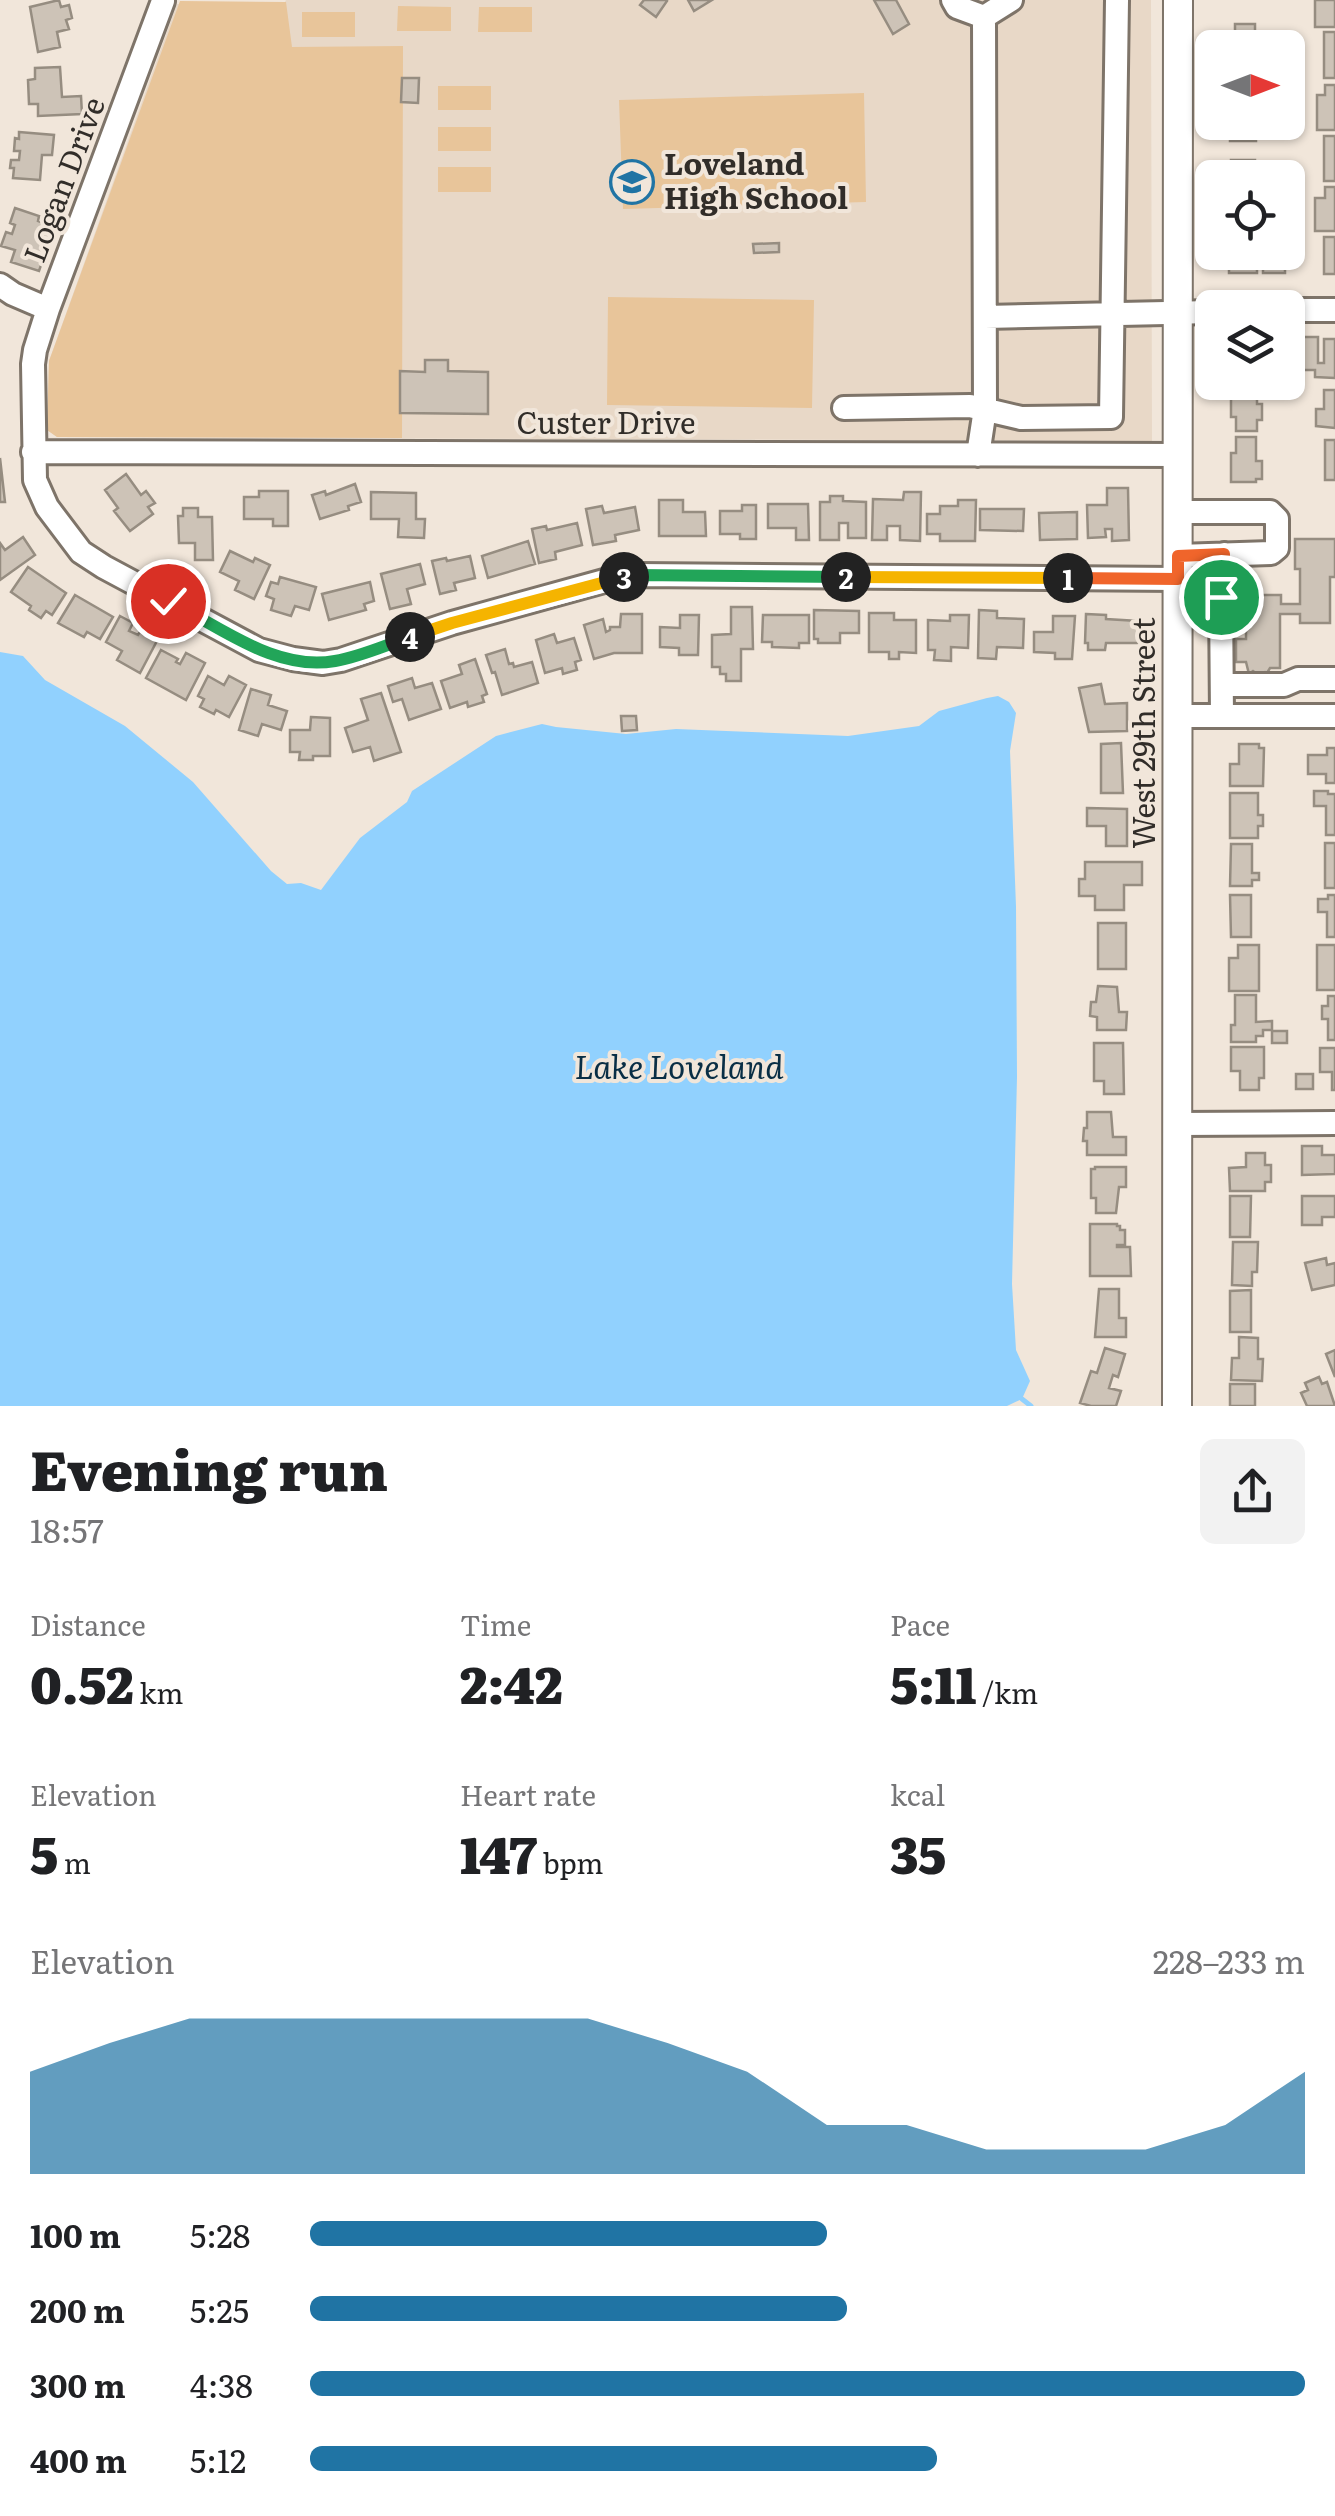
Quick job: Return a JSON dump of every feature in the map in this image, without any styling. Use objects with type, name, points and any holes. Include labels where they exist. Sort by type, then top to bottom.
[{"type":"main road","name":"West 29th Street","points":[[1177,1406],[1178,0]]},
{"type":"street","points":[[953,0],[957,7],[984,16]]},
{"type":"street","points":[[984,16],[1010,0]]},
{"type":"street","points":[[844,408],[970,406],[1021,418],[1111,417],[1118,0]]},
{"type":"street","name":"Logan Drive","points":[[164,1],[35,350],[35,480],[65,534],[82,552],[260,650],[293,660],[341,660],[452,623],[637,575],[1178,567],[1224,554],[1271,553],[1278,548],[1277,519],[1270,512],[1178,512]]},
{"type":"street","points":[[978,455],[986,409],[984,16]]},
{"type":"street","points":[[0,285],[48,309]]},
{"type":"street","points":[[1305,310],[1335,310]]},
{"type":"street","points":[[985,317],[1195,312]]},
{"type":"street","name":"Custer Drive","points":[[33,452],[1178,455]]},
{"type":"street","points":[[1222,716],[1224,554]]},
{"type":"street","points":[[1222,684],[1284,685],[1301,679],[1335,678]]},
{"type":"street","points":[[1301,679],[1304,716]]},
{"type":"street","points":[[1178,716],[1335,716]]},
{"type":"street","points":[[1178,1124],[1335,1123]]},
{"type":"shaded area","name":"Loveland High School","points":[[286,0],[1151,0],[1152,441],[57,437],[47,430],[49,361],[177,4]]},
{"type":"shaded area","points":[[180,1],[286,2],[292,47],[403,46],[402,438],[57,437],[47,430],[49,361]]},
{"type":"shaded area","points":[[398,6],[451,7],[451,31],[397,31]]},
{"type":"shaded area","points":[[479,7],[532,7],[532,32],[478,32]]},
{"type":"shaded area","points":[[302,12],[355,12],[355,37],[302,37]]},
{"type":"shaded area","points":[[438,86],[491,86],[491,110],[438,110]]},
{"type":"shaded area","points":[[864,93],[866,202],[623,209],[619,100]]},
{"type":"shaded area","points":[[438,127],[491,127],[491,151],[438,151]]},
{"type":"shaded area","points":[[438,167],[491,167],[491,192],[438,192]]},
{"type":"shaded area","points":[[608,297],[814,300],[812,408],[607,405]]},
{"type":"water","name":"Lake Loveland","points":[[0,652],[23,656],[45,680],[125,726],[193,782],[287,884],[301,883],[321,890],[360,838],[407,802],[412,791],[496,736],[542,724],[626,734],[676,729],[848,736],[919,726],[939,711],[987,698],[998,696],[1009,702],[1016,713],[1010,751],[1017,1077],[1012,1284],[1016,1350],[1030,1381],[1022,1399],[1007,1406],[0,1406]]},
{"type":"building","points":[[59,0],[61,7],[69,5],[69,29],[57,32],[60,47],[38,52],[30,7]]},
{"type":"building","points":[[644,0],[667,1],[656,17],[640,5]]},
{"type":"building","points":[[688,0],[712,0],[694,11]]},
{"type":"building","points":[[874,0],[896,0],[909,24],[893,34]]},
{"type":"building","points":[[1315,0],[1335,0],[1335,27],[1315,27]]},
{"type":"building","points":[[1235,24],[1255,24],[1255,30],[1235,30]]},
{"type":"building","points":[[1324,32],[1335,32],[1335,78],[1324,78]]},
{"type":"building","points":[[60,67],[62,97],[81,96],[82,114],[38,116],[38,104],[29,104],[28,80],[35,79],[35,68]]},
{"type":"building","points":[[402,78],[419,78],[418,103],[401,102]]},
{"type":"building","points":[[1325,85],[1335,85],[1335,130],[1317,130],[1317,95],[1325,95]]},
{"type":"building","points":[[19,132],[54,135],[52,155],[42,155],[40,180],[13,178],[11,160],[19,160],[20,151],[14,151]]},
{"type":"building","points":[[1324,136],[1335,136],[1335,181],[1324,181]]},
{"type":"building","points":[[1325,187],[1335,187],[1335,231],[1315,231],[1315,198],[1325,198]]},
{"type":"building","points":[[15,208],[39,216],[38,221],[54,227],[39,271],[11,262],[15,250],[1,246],[6,232],[12,234],[15,225],[10,223]]},
{"type":"building","points":[[1324,237],[1335,237],[1335,274],[1324,274]]},
{"type":"building","points":[[779,243],[779,252],[754,253],[753,244]]},
{"type":"building","points":[[1229,270],[1257,270],[1257,273]]},
{"type":"building","points":[[1263,270],[1285,270],[1285,273]]},
{"type":"building","points":[[1305,337],[1318,337],[1318,363],[1324,363],[1324,339],[1335,339],[1335,378],[1315,377],[1315,370],[1305,370]]},
{"type":"building","points":[[425,360],[448,360],[448,371],[488,372],[488,414],[400,413],[400,371],[425,372]]},
{"type":"building","points":[[1324,390],[1335,390],[1335,428],[1316,426],[1316,409],[1324,409]]},
{"type":"building","points":[[1231,400],[1257,400],[1257,404],[1262,404],[1257,431],[1236,431],[1236,417],[1231,417]]},
{"type":"building","points":[[1236,437],[1256,437],[1256,461],[1262,461],[1262,479],[1231,482],[1231,453],[1236,453]]},
{"type":"building","points":[[1325,440],[1335,440],[1335,480],[1325,480]]},
{"type":"building","points":[[0,458],[5,502],[0,502]]},
{"type":"building","points":[[126,474],[141,495],[146,491],[155,503],[148,507],[153,514],[130,531],[114,511],[118,508],[105,490]]},
{"type":"building","points":[[355,484],[361,502],[320,519],[312,495],[325,491],[326,495]]},
{"type":"building","points":[[1107,488],[1128,488],[1129,540],[1112,541],[1112,529],[1105,529],[1106,537],[1088,538],[1087,505],[1107,505]]},
{"type":"building","points":[[259,491],[288,491],[288,526],[273,526],[273,519],[244,519],[244,497],[259,497]]},
{"type":"building","points":[[371,492],[416,493],[416,519],[425,519],[424,538],[398,537],[399,519],[371,519]]},
{"type":"building","points":[[904,492],[921,492],[920,541],[900,540],[900,526],[887,526],[887,540],[872,540],[873,499],[903,500]]},
{"type":"building","points":[[830,496],[866,502],[866,538],[848,538],[848,523],[839,523],[839,540],[820,540],[820,502],[830,502]]},
{"type":"building","points":[[659,500],[683,500],[683,512],[705,512],[706,536],[659,536]]},
{"type":"building","points":[[958,500],[976,500],[975,541],[940,541],[940,534],[927,534],[927,514],[940,514],[940,506],[958,506]]},
{"type":"building","points":[[768,504],[808,504],[809,540],[796,540],[796,528],[768,528]]},
{"type":"building","points":[[742,505],[756,505],[756,539],[720,534],[720,511],[742,511]]},
{"type":"building","points":[[602,506],[604,513],[635,507],[639,530],[615,535],[616,541],[593,545],[586,509]]},
{"type":"building","points":[[183,508],[198,508],[198,517],[212,517],[213,560],[195,560],[195,543],[179,543],[178,516],[183,516]]},
{"type":"building","points":[[980,509],[1024,509],[1023,531],[980,530]]},
{"type":"building","points":[[1077,512],[1077,539],[1040,540],[1039,513]]},
{"type":"building","points":[[577,523],[582,545],[555,552],[556,559],[539,563],[532,529]]},
{"type":"building","points":[[23,537],[35,555],[0,580],[0,543],[5,550]]},
{"type":"building","points":[[1295,539],[1335,539],[1330,623],[1300,623],[1300,614],[1280,614],[1280,668],[1249,674],[1246,662],[1236,662],[1236,639],[1246,639],[1246,617],[1231,617],[1231,595],[1281,595],[1281,604],[1300,604]]},
{"type":"building","points":[[528,541],[535,564],[488,578],[482,556]]},
{"type":"building","points":[[230,551],[270,565],[254,599],[235,590],[239,581],[220,572]]},
{"type":"building","points":[[470,556],[475,578],[454,583],[456,590],[440,594],[432,561]]},
{"type":"building","points":[[420,564],[425,584],[407,589],[411,604],[390,609],[381,574]]},
{"type":"building","points":[[28,567],[66,593],[52,615],[46,611],[41,618],[11,592]]},
{"type":"building","points":[[280,577],[316,587],[309,610],[295,606],[291,616],[271,610],[274,599],[266,596],[271,582],[278,584]]},
{"type":"building","points":[[370,582],[374,601],[364,604],[366,610],[329,620],[322,594]]},
{"type":"building","points":[[75,595],[113,617],[100,639],[87,632],[84,637],[58,623]]},
{"type":"building","points":[[731,607],[752,607],[753,649],[741,649],[741,681],[726,681],[720,667],[712,667],[712,635],[731,634]]},
{"type":"building","points":[[814,610],[859,611],[859,633],[840,633],[840,643],[818,643],[814,639]]},
{"type":"building","points":[[979,610],[997,611],[997,618],[1024,619],[1023,648],[997,647],[996,659],[978,658]]},
{"type":"building","points":[[869,613],[894,613],[894,620],[916,620],[916,653],[899,652],[899,659],[889,659],[889,652],[869,652]]},
{"type":"building","points":[[621,614],[642,614],[642,653],[614,653],[594,659],[584,625],[603,619],[606,632],[610,627],[620,627]]},
{"type":"building","points":[[1086,614],[1138,621],[1138,643],[1106,643],[1105,650],[1088,650]]},
{"type":"building","points":[[680,615],[699,615],[698,655],[679,655],[679,648],[660,647],[660,627],[680,628]]},
{"type":"building","points":[[763,615],[809,615],[809,643],[799,643],[799,648],[772,647],[772,642],[762,642]]},
{"type":"building","points":[[950,615],[969,615],[968,648],[951,647],[951,661],[934,660],[935,650],[928,650],[928,620],[950,621]]},
{"type":"building","points":[[120,616],[133,623],[129,631],[138,635],[142,628],[159,637],[140,673],[117,660],[122,651],[106,642]]},
{"type":"building","points":[[1053,616],[1075,616],[1072,659],[1055,659],[1055,653],[1034,652],[1034,632],[1053,632]]},
{"type":"building","points":[[554,634],[557,643],[574,638],[581,660],[575,662],[577,670],[563,674],[562,668],[545,673],[536,640]]},
{"type":"building","points":[[505,649],[509,664],[514,667],[532,662],[538,683],[502,695],[486,655]]},
{"type":"building","points":[[161,650],[180,664],[186,653],[205,663],[186,700],[146,678]]},
{"type":"building","points":[[475,659],[487,694],[482,696],[484,702],[450,708],[441,681],[462,674],[459,665]]},
{"type":"building","points":[[208,676],[224,685],[229,676],[246,685],[229,717],[200,707],[204,699],[198,696]]},
{"type":"building","points":[[412,678],[415,688],[432,683],[441,709],[409,720],[402,699],[393,702],[388,686]]},
{"type":"building","points":[[1101,684],[1105,704],[1127,703],[1127,731],[1089,732],[1079,688]]},
{"type":"building","points":[[251,689],[271,695],[268,705],[287,711],[281,730],[262,724],[258,736],[239,730]]},
{"type":"building","points":[[381,693],[401,752],[374,761],[370,747],[353,752],[345,728],[368,720],[361,699]]},
{"type":"building","points":[[621,716],[636,716],[637,730],[622,731]]},
{"type":"building","points":[[311,717],[330,718],[330,756],[299,760],[300,752],[290,752],[290,730],[310,730]]},
{"type":"building","points":[[1121,743],[1123,793],[1101,793],[1101,744]]},
{"type":"building","points":[[1239,744],[1259,744],[1259,748],[1264,748],[1263,786],[1230,786],[1230,764],[1239,764]]},
{"type":"building","points":[[1327,748],[1335,748],[1335,783],[1326,783],[1326,774],[1308,774],[1308,755],[1327,755]]},
{"type":"building","points":[[1314,791],[1335,794],[1335,835],[1326,835],[1326,806],[1314,806]]},
{"type":"building","points":[[1230,793],[1258,793],[1258,815],[1263,815],[1263,826],[1258,826],[1258,838],[1230,838]]},
{"type":"building","points":[[1087,808],[1127,809],[1127,846],[1106,846],[1106,826],[1087,826]]},
{"type":"building","points":[[1325,843],[1335,843],[1335,888],[1325,888]]},
{"type":"building","points":[[1231,844],[1252,844],[1252,873],[1259,873],[1259,880],[1252,880],[1252,886],[1230,886]]},
{"type":"building","points":[[1085,862],[1142,862],[1142,885],[1124,885],[1124,910],[1095,910],[1095,896],[1079,896]]},
{"type":"building","points":[[1230,895],[1251,895],[1251,937],[1231,937]]},
{"type":"building","points":[[1328,895],[1335,895],[1335,937],[1327,937],[1327,912],[1318,912],[1318,899],[1328,899]]},
{"type":"building","points":[[1098,923],[1126,923],[1126,969],[1098,969]]},
{"type":"building","points":[[1238,945],[1259,945],[1259,991],[1229,991],[1229,958],[1238,958]]},
{"type":"building","points":[[1317,945],[1335,945],[1335,990],[1317,990]]},
{"type":"building","points":[[1098,986],[1117,987],[1119,1012],[1127,1012],[1126,1030],[1097,1030],[1097,1017],[1090,1016]]},
{"type":"building","points":[[1235,995],[1256,995],[1256,1022],[1272,1021],[1272,1030],[1263,1030],[1263,1036],[1256,1036],[1256,1042],[1231,1042]]},
{"type":"building","points":[[1328,996],[1335,996],[1335,1040],[1328,1040],[1328,1019],[1322,1019],[1322,1006],[1328,1006]]},
{"type":"building","points":[[1272,1031],[1287,1031],[1287,1043],[1272,1043]]},
{"type":"building","points":[[1094,1043],[1123,1043],[1124,1094],[1104,1094],[1104,1081],[1094,1081]]},
{"type":"building","points":[[1231,1047],[1264,1047],[1264,1078],[1259,1078],[1259,1090],[1240,1090],[1240,1071],[1231,1071]]},
{"type":"building","points":[[1320,1048],[1335,1048],[1335,1090],[1332,1072],[1320,1072]]},
{"type":"building","points":[[1296,1074],[1313,1074],[1313,1089],[1296,1089]]},
{"type":"building","points":[[1087,1112],[1111,1112],[1113,1137],[1126,1137],[1126,1155],[1087,1155],[1087,1141],[1083,1141]]},
{"type":"building","points":[[1302,1146],[1322,1146],[1322,1155],[1335,1155],[1335,1174],[1302,1175]]},
{"type":"building","points":[[1246,1153],[1265,1153],[1265,1165],[1271,1165],[1271,1182],[1265,1182],[1265,1191],[1230,1191],[1229,1168],[1246,1167]]},
{"type":"building","points":[[1126,1167],[1126,1187],[1119,1187],[1116,1213],[1096,1213],[1096,1198],[1091,1198],[1091,1169]]},
{"type":"building","points":[[1230,1196],[1251,1196],[1250,1237],[1230,1237]]},
{"type":"building","points":[[1302,1196],[1335,1196],[1335,1217],[1322,1217],[1322,1225],[1302,1225]]},
{"type":"building","points":[[1090,1224],[1117,1224],[1125,1230],[1125,1245],[1117,1247],[1130,1247],[1131,1276],[1090,1276]]},
{"type":"building","points":[[1233,1242],[1258,1242],[1257,1272],[1252,1272],[1252,1286],[1232,1285]]},
{"type":"building","points":[[1326,1258],[1327,1265],[1335,1263],[1335,1285],[1312,1290],[1305,1263]]},
{"type":"building","points":[[1099,1289],[1119,1289],[1119,1318],[1126,1318],[1126,1337],[1095,1337]]},
{"type":"building","points":[[1251,1290],[1251,1332],[1230,1332],[1230,1291]]},
{"type":"building","points":[[1239,1337],[1258,1338],[1258,1359],[1263,1359],[1262,1381],[1231,1380],[1232,1358],[1239,1358]]},
{"type":"building","points":[[1105,1348],[1125,1354],[1118,1377],[1113,1375],[1109,1388],[1121,1391],[1116,1406],[1080,1403],[1091,1371],[1097,1373]]},
{"type":"building","points":[[1335,1350],[1335,1377],[1326,1354]]},
{"type":"building","points":[[1319,1377],[1322,1384],[1327,1382],[1335,1406],[1307,1406],[1301,1393],[1308,1390],[1305,1383]]},
{"type":"building","points":[[1230,1384],[1255,1384],[1255,1406],[1230,1406]]},
{"type":"waterway","points":[[1022,1399],[1031,1406]]},
{"type":"place","name":"Loveland High School","points":[[632,182]]},
{"type":"route","points":[[168,601],[267,653],[323,662],[341,660],[452,623],[637,575],[1178,579],[1178,556],[1224,554],[1221,597]]}]
